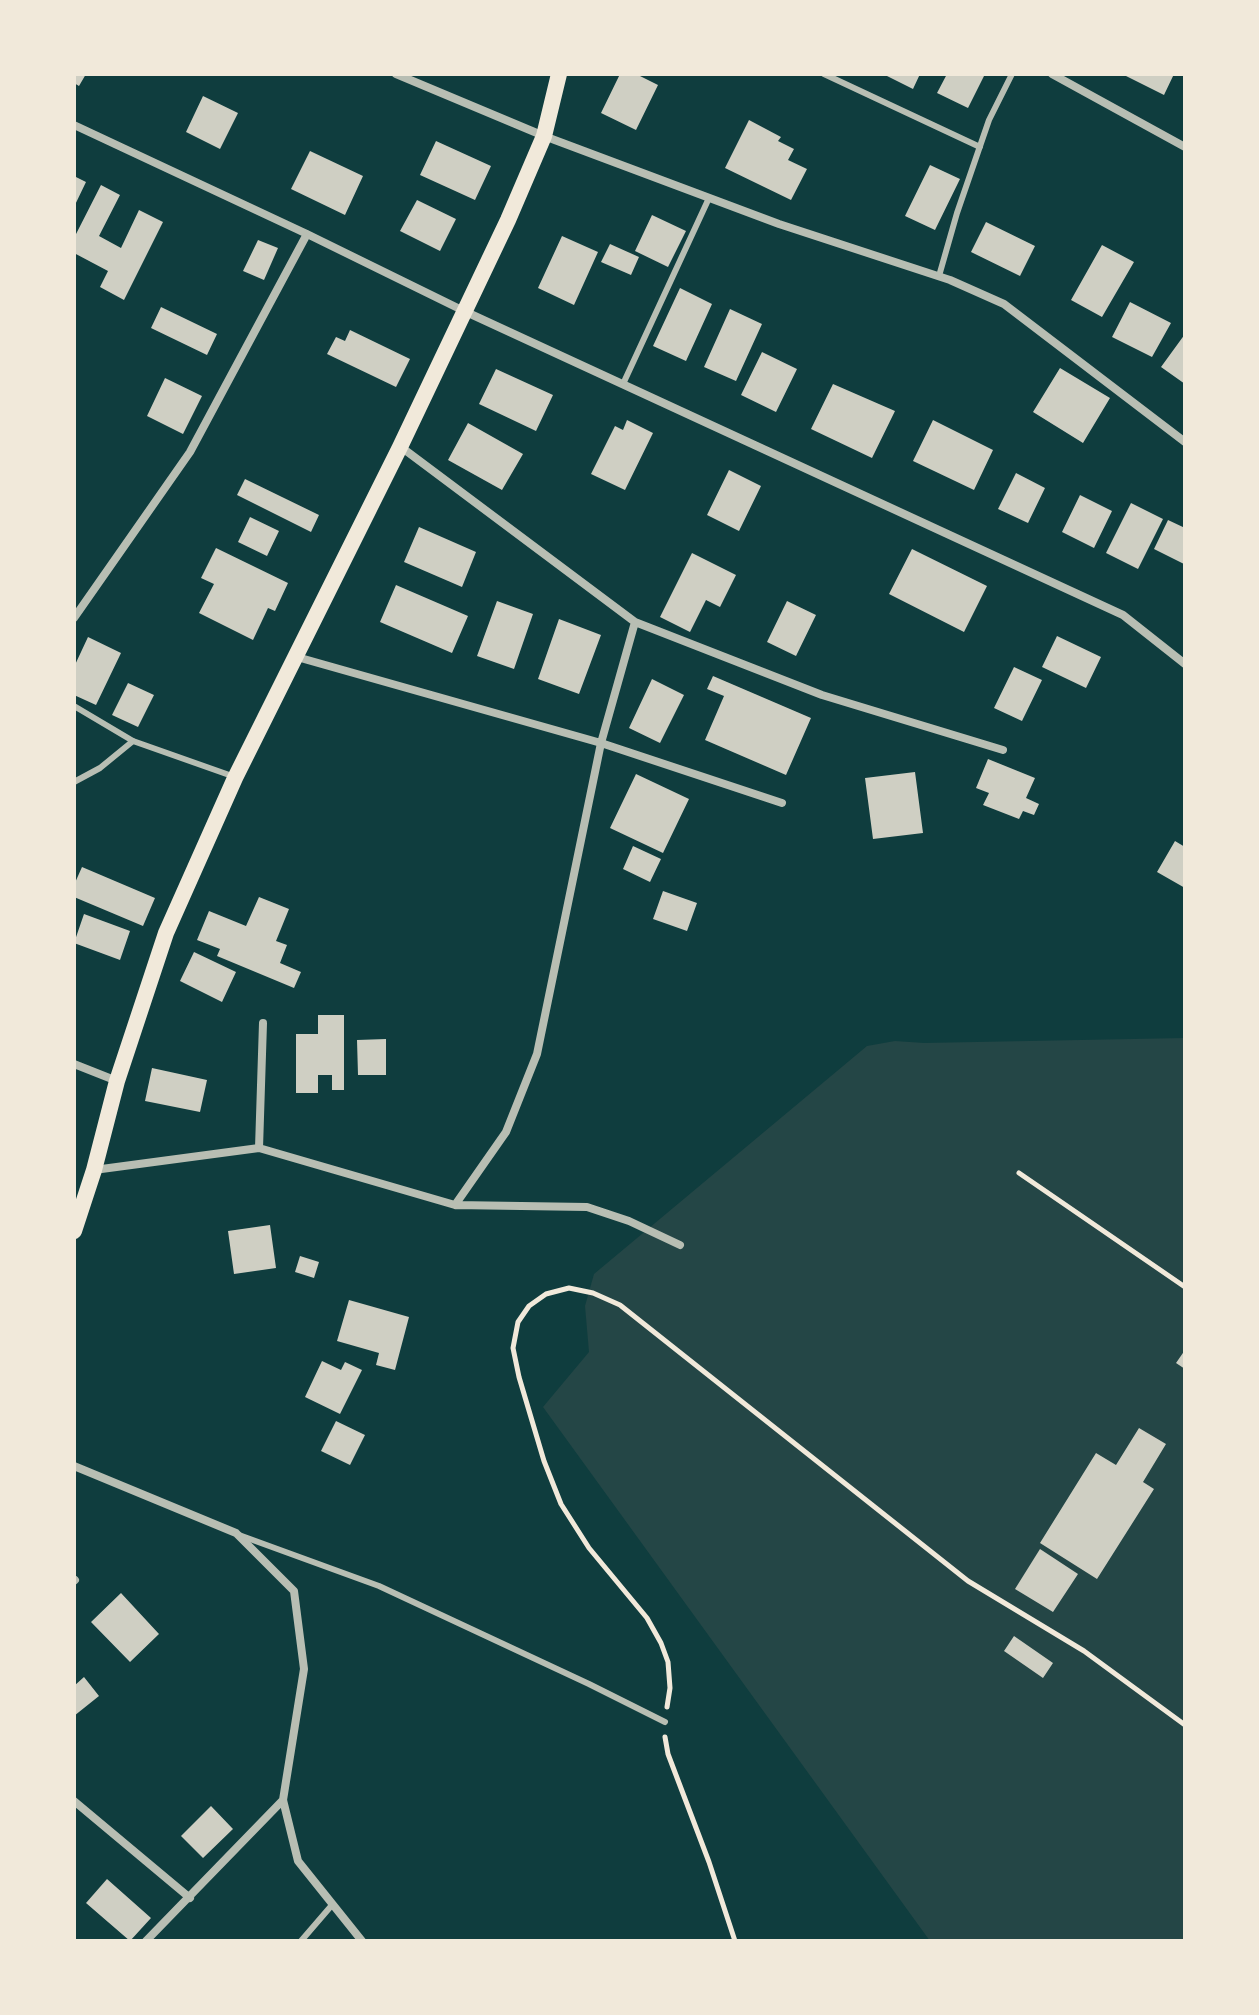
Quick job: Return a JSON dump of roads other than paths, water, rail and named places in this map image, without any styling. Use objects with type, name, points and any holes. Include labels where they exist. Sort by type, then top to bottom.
[{"type":"main road","points":[[74,1231],[94,1170],[117,1081],[166,933],[235,778],[400,447],[508,220],[544,136],[559,74]]},
{"type":"street","points":[[396,74],[544,136],[779,224],[939,276],[1004,304],[1185,442]]},
{"type":"street","points":[[1052,74],[1185,147]]},
{"type":"street","points":[[74,125],[464,311],[1123,615],[1185,664]]},
{"type":"street","points":[[74,618],[190,452],[307,234]]},
{"type":"street","points":[[400,447],[635,622],[822,695],[1003,750]]},
{"type":"street","points":[[455,1205],[506,1132],[537,1054],[601,743],[635,622]]},
{"type":"street","points":[[297,657],[601,743],[782,803]]},
{"type":"street","points":[[259,1148],[263,1023]]},
{"type":"street","points":[[74,1064],[117,1081]]},
{"type":"street","points":[[94,1170],[259,1148],[455,1205],[587,1207],[629,1221],[680,1245]]},
{"type":"street","points":[[74,1466],[236,1533],[294,1591],[304,1669],[283,1800],[298,1861],[362,1941]]},
{"type":"street","points":[[146,1941],[283,1800]]},
{"type":"street","points":[[74,1801],[190,1898]]},
{"type":"lane","points":[[824,74],[980,147]]},
{"type":"lane","points":[[939,276],[989,120],[1012,74]]},
{"type":"lane","points":[[623,384],[709,198]]},
{"type":"lane","points":[[74,706],[133,741],[235,778]]},
{"type":"lane","points":[[74,782],[100,768],[133,741]]},
{"type":"lane","points":[[236,1533],[379,1586],[665,1722]]},
{"type":"lane","points":[[301,1941],[332,1905]]}]
